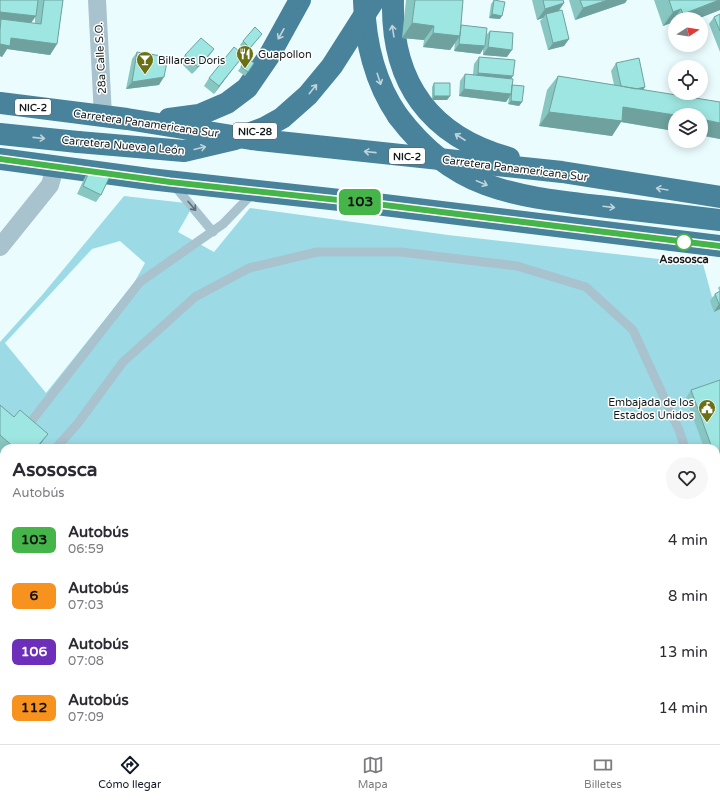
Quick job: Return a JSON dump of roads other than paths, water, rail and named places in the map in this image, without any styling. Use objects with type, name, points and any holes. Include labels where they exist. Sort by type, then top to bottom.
[{"type":"highway","points":[[127,119],[171,119],[199,115],[227,102],[247,88],[269,56],[300,0]]},
{"type":"highway","points":[[364,0],[368,42],[382,88],[391,106],[409,130],[435,156],[452,168],[481,183],[518,195],[720,220]]},
{"type":"highway","name":"Carretera Nueva a León","points":[[0,134],[184,151],[235,139],[264,128],[282,118],[308,95],[332,66],[374,0]]},
{"type":"highway","points":[[393,0],[392,26],[398,58],[410,87],[430,114],[467,142],[488,152],[562,172]]},
{"type":"highway","name":"Carretera Panamericana Sur","points":[[0,103],[127,119],[251,139],[562,172],[720,197]]},
{"type":"highway","points":[[0,159],[170,182],[376,204],[720,246]]},
{"type":"street","name":"28a Calle S.O.","points":[[97,0],[103,116]]},
{"type":"street","points":[[0,247],[50,185],[55,167]]},
{"type":"lane","points":[[170,182],[213,232]]},
{"type":"lane","points":[[26,428],[140,282],[224,224],[254,192]]},
{"type":"lane","points":[[60,444],[78,423],[123,362],[195,297],[249,268],[317,252],[401,252],[517,266],[586,287],[633,330],[679,430],[684,444]]},
{"type":"place","name":"Guapollon","points":[[245,69]]},
{"type":"place","name":"Billares Doris","points":[[145,75]]},
{"type":"place","name":"Asososca","points":[[684,242]]},
{"type":"place","name":"Embajada de los Estados Unidos","points":[[707,423]]}]
